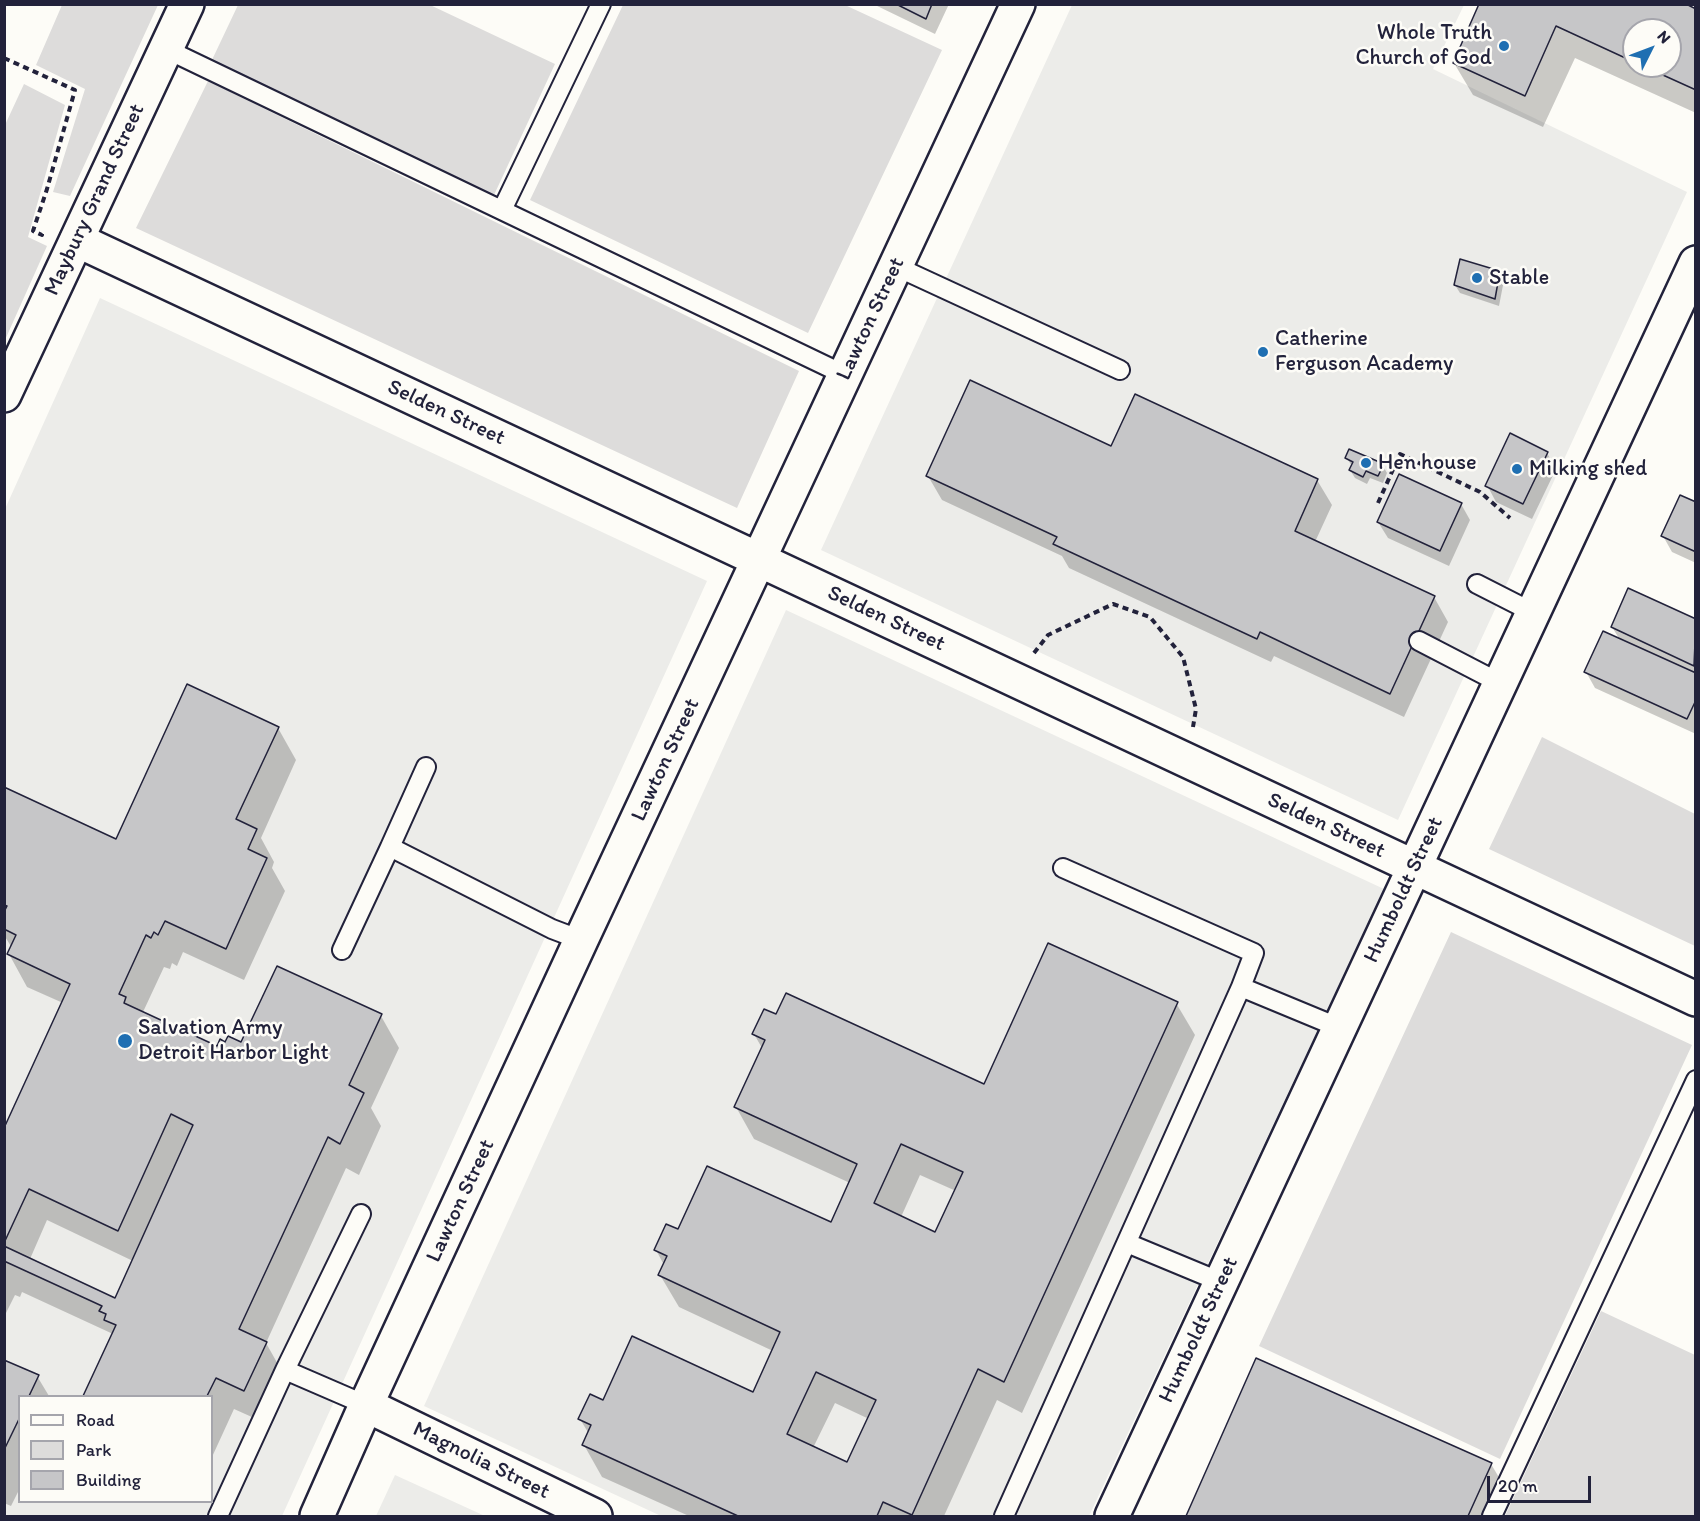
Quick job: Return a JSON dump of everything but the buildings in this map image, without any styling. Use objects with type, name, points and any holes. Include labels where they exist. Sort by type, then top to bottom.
[{"type":"street","name":"Maybury Grand Street","points":[[4,395],[186,4]]},
{"type":"street","name":"Lawton Street","points":[[317,1516],[581,940],[1018,4]]},
{"type":"street","name":"Selden Street","points":[[77,240],[1695,999]]},
{"type":"street","name":"Humboldt Street","points":[[1112,1516],[1695,263]]},
{"type":"street","name":"Magnolia Street","points":[[366,1405],[595,1516]]},
{"type":"lane","points":[[502,210],[602,4]]},
{"type":"lane","points":[[166,49],[845,375]]},
{"type":"lane","points":[[896,266],[1120,370]]},
{"type":"lane","points":[[1477,584],[1532,612]]},
{"type":"lane","points":[[1419,641],[1500,683]]},
{"type":"lane","points":[[342,950],[426,767]]},
{"type":"lane","points":[[390,847],[552,929],[581,940]]},
{"type":"lane","points":[[1004,1516],[1241,987],[1254,952],[1063,868]]},
{"type":"lane","points":[[1241,987],[1340,1028]]},
{"type":"lane","points":[[1492,1516],[1695,1080]]},
{"type":"lane","points":[[218,1516],[285,1370],[361,1214]]},
{"type":"lane","points":[[1127,1243],[1221,1282]]},
{"type":"lane","points":[[285,1370],[366,1405]]},
{"type":"path","points":[[4,58],[75,90],[33,231]]},
{"type":"path","points":[[1378,503],[1400,454],[1480,492],[1510,518]]},
{"type":"path","points":[[1014,679],[1048,635],[1113,604],[1150,617],[1183,657],[1196,709],[1188,761]]},
{"type":"shaded area","name":"Catherine Ferguson Academy","points":[[1072,5],[1464,5],[1433,69],[1687,192],[1398,820],[821,550]]},
{"type":"shaded area","points":[[100,298],[707,581],[282,1516],[5,1516],[5,509]]},
{"type":"shaded area","points":[[786,610],[1384,889],[1089,1516],[661,1516],[424,1406]]},
{"type":"shaded area","points":[[395,1475],[485,1516],[376,1516]]},
{"type":"green space","points":[[428,4],[555,64],[494,195],[211,62],[238,5]]},
{"type":"green space","points":[[62,5],[158,5],[70,196],[53,192],[85,89],[36,65]]},
{"type":"green space","points":[[623,5],[845,5],[942,50],[808,333],[530,200]]},
{"type":"green space","points":[[208,81],[799,371],[737,508],[136,228]]},
{"type":"green space","points":[[24,84],[65,105],[28,237],[47,246],[5,340],[5,125]]},
{"type":"green space","points":[[1542,737],[1695,814],[1695,946],[1489,849]]},
{"type":"green space","points":[[1451,932],[1692,1045],[1500,1459],[1259,1346]]},
{"type":"green space","points":[[1601,1311],[1695,1355],[1695,1516],[1505,1516]]},
{"type":"place","name":"Whole Truth Church of God","points":[[1504,46]]},
{"type":"place","name":"Stable","points":[[1477,278]]},
{"type":"place","name":"Catherine Ferguson Academy","points":[[1263,352]]},
{"type":"place","name":"Hen house","points":[[1366,463]]},
{"type":"place","name":"Milking shed","points":[[1517,469]]},
{"type":"place","name":"Salvation Army Detroit Harbor Light","points":[[125,1041]]}]
